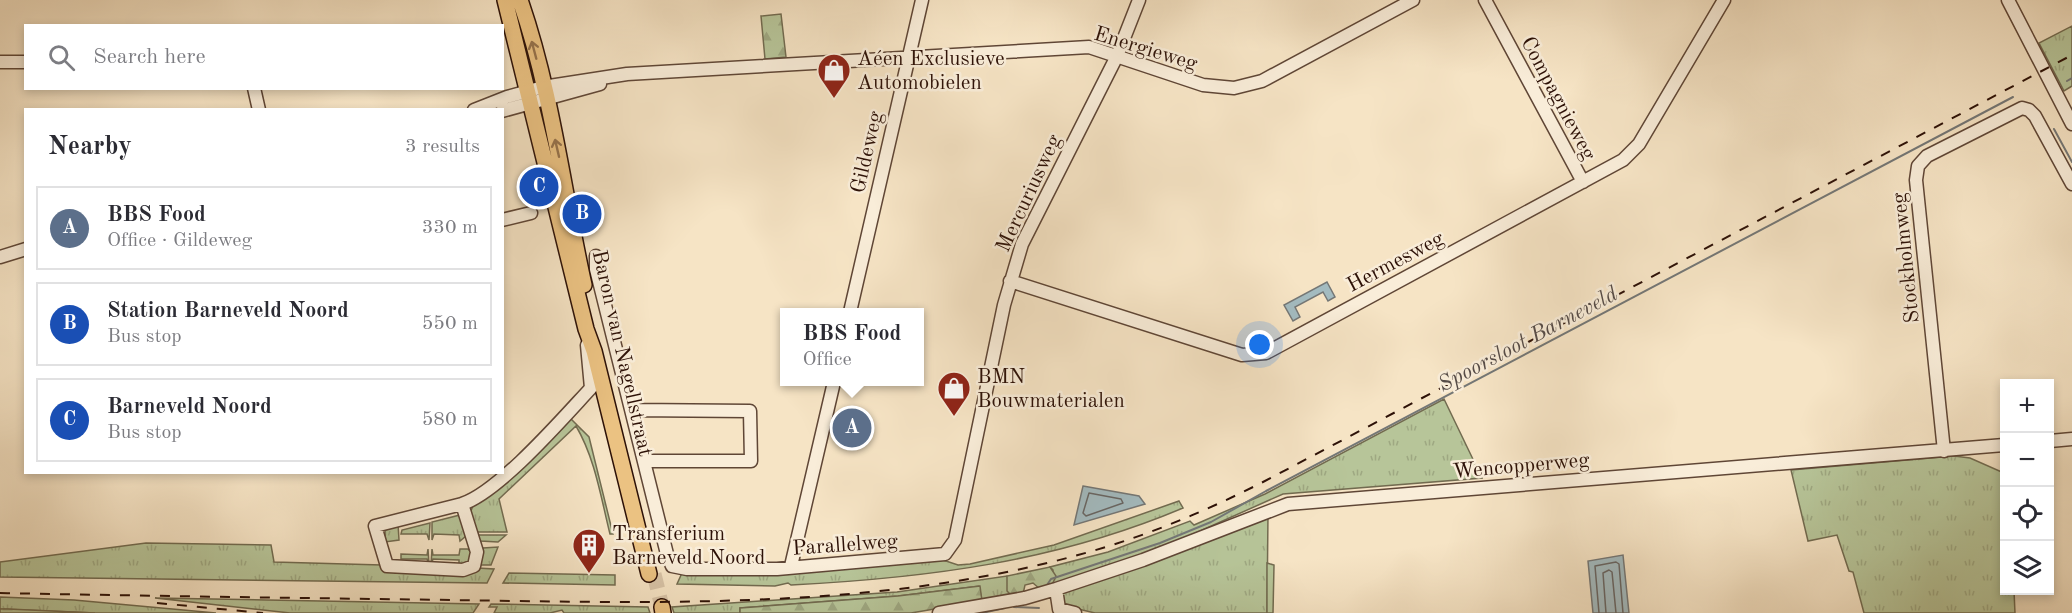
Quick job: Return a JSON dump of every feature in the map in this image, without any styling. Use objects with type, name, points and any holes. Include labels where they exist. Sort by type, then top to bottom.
[{"type":"main road","name":"Baron van Nagellstraat","points":[[506,0],[537,95],[573,217],[588,303],[651,574],[594,351],[586,329],[537,95],[520,0]]},
{"type":"street","name":"Gildeweg","points":[[851,308],[922,0]]},
{"type":"street","name":"Mercuriusweg","points":[[948,553],[955,540],[1010,281],[1022,244],[1117,56],[1139,0]]},
{"type":"street","name":"Energieweg","points":[[537,95],[666,71],[1089,47],[1203,85],[1219,88],[1247,86],[1262,81],[1413,0]]},
{"type":"street","name":"Compagnieweg","points":[[1485,0],[1583,182]]},
{"type":"street","name":"Hermesweg","points":[[1010,281],[1242,355],[1266,353],[1623,160],[1639,144],[1724,0]]},
{"type":"street","points":[[2008,0],[2072,124]]},
{"type":"street","points":[[2015,0],[2036,48],[2072,114]]},
{"type":"street","points":[[0,62],[24,62]]},
{"type":"street","points":[[254,90],[259,108]]},
{"type":"street","points":[[482,108],[537,95]]},
{"type":"street","points":[[504,110],[537,95]]},
{"type":"street","name":"Stockholmweg","points":[[1944,450],[1916,180],[1918,166],[1927,156],[2022,108],[2036,116],[2072,184]]},
{"type":"street","points":[[504,220],[531,213]]},
{"type":"street","points":[[0,257],[24,250]]},
{"type":"street","points":[[596,256],[596,269],[644,461],[751,461],[750,411],[632,410]]},
{"type":"street","name":"Baron van Nagellstraat","points":[[504,468],[572,411],[591,388],[586,329]]},
{"type":"street","points":[[791,566],[833,386]]},
{"type":"street","points":[[2054,441],[2072,439]]},
{"type":"street","name":"Wencopperweg","points":[[939,613],[1056,589],[1143,560],[1288,504],[2000,445]]},
{"type":"street","name":"Parallelweg","points":[[644,461],[672,566],[687,569],[791,566],[932,557],[948,553]]},
{"type":"street","points":[[462,504],[477,552],[474,566],[463,570],[387,566],[375,526],[478,498],[494,476]]},
{"type":"street","points":[[1056,589],[1059,609],[1075,613]]},
{"type":"green space","points":[[781,14],[786,57],[765,59],[761,16]]},
{"type":"green space","points":[[2072,26],[2072,86],[2064,91],[2039,43]]},
{"type":"green space","points":[[1444,399],[1482,478],[1283,494],[1162,548],[1051,587],[1053,570],[1050,567],[1108,552],[1190,521],[1194,525],[1265,494]]},
{"type":"green space","points":[[570,418],[589,437],[613,534],[610,534],[593,465],[576,426],[499,499],[507,532],[475,532],[470,513],[473,506]]},
{"type":"green space","points":[[1954,456],[1970,458],[2000,471],[2000,595],[2014,595],[2015,613],[1864,613],[1853,572],[1849,571],[1837,535],[1808,541],[1791,470]]},
{"type":"green space","points":[[1179,501],[1183,508],[1135,527],[1087,542],[990,564],[892,578],[842,582],[791,585],[788,583],[775,586],[677,584],[682,573],[802,571],[943,560],[958,565],[970,564],[1054,545]]},
{"type":"green space","points":[[1268,513],[1267,613],[1095,613],[1061,605],[1060,592],[1172,555]]},
{"type":"green space","points":[[460,515],[466,536],[460,541],[459,535],[434,534],[432,540],[432,522]]},
{"type":"green space","points":[[430,523],[429,540],[427,534],[401,534],[402,530]]},
{"type":"green space","points":[[398,524],[399,540],[385,542],[385,530]]},
{"type":"green space","points":[[475,535],[506,535],[498,542],[480,541]]},
{"type":"green space","points":[[146,543],[271,545],[274,562],[382,565],[395,573],[467,574],[477,568],[494,569],[487,583],[0,577],[0,562]]},
{"type":"green space","points":[[498,547],[491,565],[480,565],[483,548]]},
{"type":"green space","points":[[428,549],[429,565],[427,559],[401,559],[401,554],[427,555]]},
{"type":"green space","points":[[432,549],[433,555],[459,555],[460,549],[468,549],[472,553],[471,561],[459,566],[459,560],[433,559],[431,565]]},
{"type":"green space","points":[[1267,563],[1274,565],[1273,613],[1267,613]]},
{"type":"green space","points":[[1050,567],[1056,576],[1051,587],[1041,590],[1033,583],[1025,585],[1023,594],[1010,594],[1007,591],[1007,576]]},
{"type":"green space","points":[[509,573],[615,575],[615,585],[503,583]]},
{"type":"green space","points":[[1007,576],[1014,593],[1021,594],[982,601],[979,586],[898,596],[740,608],[740,613],[674,613],[672,607],[897,592]]},
{"type":"green space","points":[[980,586],[982,601],[911,613],[740,613],[740,608],[898,596]]},
{"type":"green space","points":[[0,597],[74,600],[216,613],[95,613],[0,609]]},
{"type":"green space","points":[[155,598],[479,604],[473,613],[290,613]]},
{"type":"green space","points":[[491,604],[648,607],[650,613],[564,613],[562,610],[550,613],[494,613],[497,607],[489,607]]},
{"type":"green space","points":[[0,609],[8,609],[95,613],[0,613]]},
{"type":"water","points":[[1327,282],[1335,297],[1328,301],[1323,292],[1295,307],[1300,317],[1293,321],[1284,305]]},
{"type":"water","points":[[1083,486],[1139,496],[1145,504],[1074,525]]},
{"type":"water","points":[[1623,555],[1629,613],[1593,613],[1588,561]]},
{"type":"waterway","name":"Spoorsloot Barneveld","points":[[2067,81],[2072,78]]},
{"type":"waterway","name":"Spoorsloot Barneveld","points":[[1047,585],[1051,579],[1160,543],[1211,522],[2013,97]]},
{"type":"waterway","points":[[2054,129],[2072,162]]},
{"type":"waterway","name":"Spoorsloot Barneveld","points":[[1014,607],[1039,608]]},
{"type":"waterway","name":"Spoorsloot Barneveld","points":[[982,613],[1005,608]]},
{"type":"tunnel","points":[[654,574],[662,607]]},
{"type":"railway","points":[[0,593],[687,602],[846,594],[925,586],[1003,573],[1078,555],[1126,541],[1172,523],[1263,482],[2072,55]]},
{"type":"railway","points":[[157,603],[263,613]]},
{"type":"place","name":"Aéen Exclusieve Automobielen","points":[[834,99]]},
{"type":"place","name":"Barneveld Noord","points":[[539,187]]},
{"type":"place","name":"Station Barneveld Noord","points":[[582,214]]},
{"type":"place","name":"BMN Bouwmaterialen","points":[[954,417]]},
{"type":"place","name":"BBS Food","points":[[852,428]]},
{"type":"place","name":"Transferium Barneveld Noord","points":[[589,574]]}]
